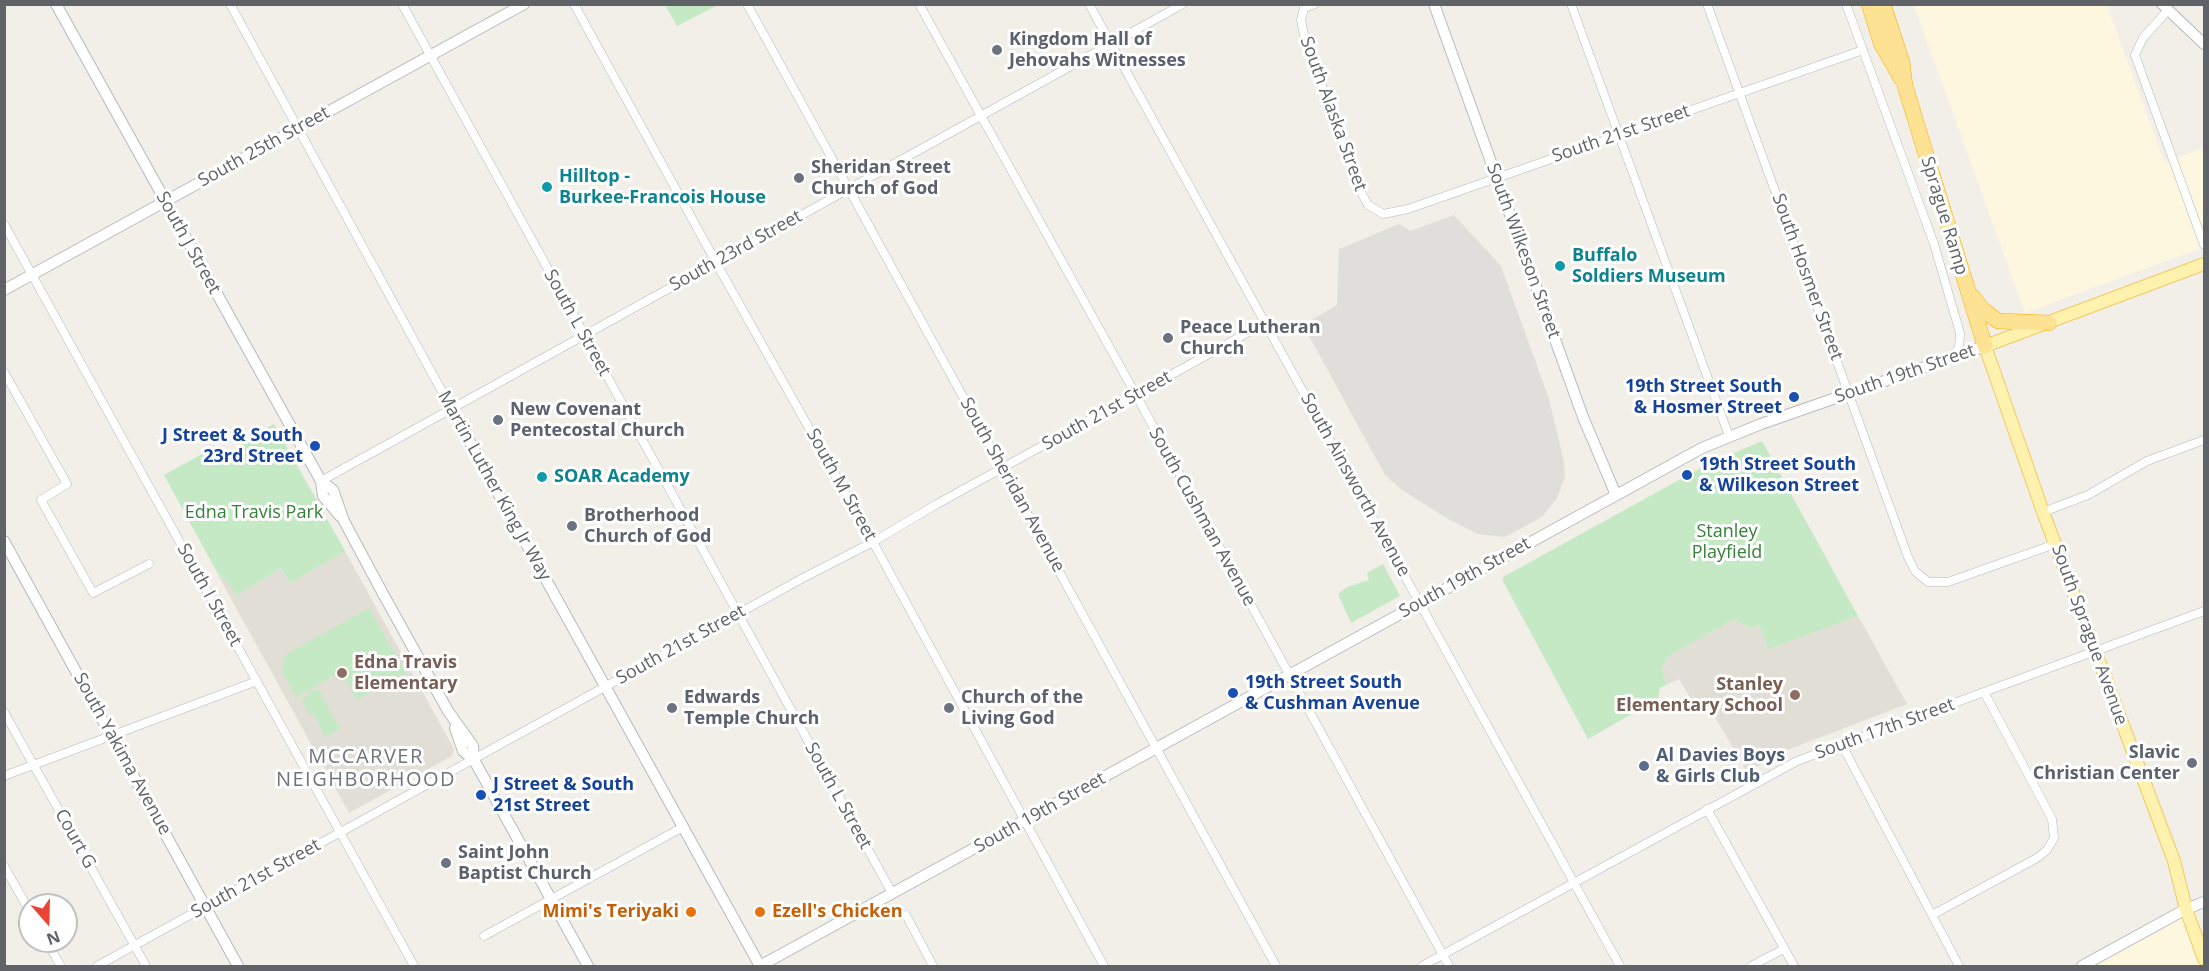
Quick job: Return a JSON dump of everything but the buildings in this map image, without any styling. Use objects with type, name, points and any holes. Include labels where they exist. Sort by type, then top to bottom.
[{"type":"highway","name":"Sprague Ramp","points":[[1869,4],[1881,43],[1905,86]]},
{"type":"highway","name":"Sprague Ramp","points":[[1883,4],[1902,62],[1905,86],[1984,346]]},
{"type":"highway","points":[[1966,287],[1983,310],[1998,321],[2049,323]]},
{"type":"main road","name":"South 19th Street","points":[[1984,346],[2205,264]]},
{"type":"main road","name":"South Sprague Avenue","points":[[1984,346],[2094,651],[2174,861],[2186,909],[2205,959]]},
{"type":"street","name":"South J Street","points":[[56,4],[321,481],[333,490],[344,521],[448,711],[473,746],[474,760],[588,966]]},
{"type":"street","name":"Martin Luther King Jr Way","points":[[230,4],[760,966]]},
{"type":"street","name":"South L Street","points":[[402,4],[892,893]]},
{"type":"street","name":"South 25th Street","points":[[4,290],[524,4]]},
{"type":"street","name":"South M Street","points":[[574,4],[873,542],[1104,966]]},
{"type":"street","name":"South Sheridan Avenue","points":[[747,4],[1276,966]]},
{"type":"street","name":"South Cushman Avenue","points":[[919,4],[1449,966]]},
{"type":"street","name":"South Ainsworth Avenue","points":[[1089,4],[1620,966]]},
{"type":"street","name":"South 23rd Street","points":[[321,481],[1183,4]]},
{"type":"street","points":[[1300,6],[1315,4]]},
{"type":"street","name":"South Wilkeson Street","points":[[1434,4],[1583,417],[1616,495]]},
{"type":"street","points":[[1571,4],[1729,436]]},
{"type":"street","name":"South Hosmer Street","points":[[1707,4],[1915,571],[1933,583],[1948,582],[2055,544]]},
{"type":"street","points":[[1846,4],[1934,244],[1960,333],[1959,348],[1950,358]]},
{"type":"street","name":"South Alaska Street","points":[[1300,6],[1304,34],[1358,186],[1368,206],[1378,213]]},
{"type":"street","points":[[2205,44],[2165,8],[2143,38],[2135,55],[2205,245]]},
{"type":"street","name":"South 21st Street","points":[[1378,213],[1388,214],[1408,209],[1863,50]]},
{"type":"street","name":"South I Street","points":[[4,224],[414,966]]},
{"type":"street","name":"South 21st Street","points":[[97,966],[873,542],[1265,323]]},
{"type":"street","name":"South 19th Street","points":[[760,966],[1672,464],[1729,436],[1984,346]]},
{"type":"street","points":[[4,372],[67,484],[41,500],[93,593],[149,564]]},
{"type":"street","points":[[2043,512],[2088,495],[2147,461],[2205,440]]},
{"type":"street","name":"South Yakima Avenue","points":[[4,541],[113,735],[238,966]]},
{"type":"street","name":"South 17th Street","points":[[1422,966],[1797,761],[2205,611]]},
{"type":"street","points":[[4,776],[257,681]]},
{"type":"street","points":[[1932,915],[2037,858],[2047,850],[2054,838],[2052,819],[1984,692]]},
{"type":"street","name":"Court G","points":[[4,712],[146,966]]},
{"type":"street","points":[[1842,745],[1959,966]]},
{"type":"street","points":[[1707,809],[1794,966]]},
{"type":"street","points":[[484,936],[683,827]]},
{"type":"street","points":[[4,866],[19,893]]},
{"type":"street","points":[[2082,966],[2186,909],[2205,902]]},
{"type":"street","points":[[906,915],[933,966]]},
{"type":"street","points":[[1751,966],[1784,949]]},
{"type":"street","points":[[53,953],[61,966]]},
{"type":"shaded area","points":[[1914,5],[2107,5],[2164,162],[2204,148],[2204,247],[2025,313]]},
{"type":"shaded area","points":[[1454,215],[1501,266],[1549,399],[1564,462],[1565,477],[1557,498],[1542,517],[1505,537],[1478,534],[1448,519],[1402,490],[1385,475],[1303,325],[1337,305],[1339,249],[1399,224],[1410,231]]},
{"type":"shaded area","name":"Edna Travis Elementary","points":[[345,551],[454,749],[452,756],[349,813],[218,575],[227,581],[236,596],[281,568],[290,583]]},
{"type":"shaded area","name":"Stanley Elementary School","points":[[1858,616],[1907,704],[1790,749],[1747,772],[1710,708],[1700,714],[1679,679],[1666,685],[1662,670],[1669,656],[1733,620],[1750,628],[1759,625],[1769,649]]},
{"type":"shaded area","points":[[2186,909],[2204,959],[2204,966],[2082,966]]},
{"type":"green space","points":[[665,5],[718,5],[677,26]]},
{"type":"green space","name":"Edna Travis Park","points":[[274,424],[345,551],[290,583],[281,568],[236,596],[227,581],[218,574],[164,475],[213,448],[218,454],[236,453],[244,440]]},
{"type":"green space","name":"Stanley Playfield","points":[[1762,441],[1858,616],[1769,649],[1759,625],[1751,628],[1733,620],[1669,656],[1662,669],[1666,685],[1660,688],[1658,699],[1588,739],[1503,581],[1503,577],[1708,464]]},
{"type":"green space","points":[[1383,564],[1400,596],[1351,623],[1338,594],[1347,587],[1369,580],[1367,573]]},
{"type":"green space","points":[[369,608],[406,673],[357,700],[341,672],[296,697],[282,672],[284,659],[288,653]]},
{"type":"green space","points":[[318,689],[340,729],[325,737],[313,712],[309,714],[301,699],[310,694],[309,692]]},
{"type":"place","name":"Kingdom Hall of Jehovahs Witnesses","points":[[997,50]]},
{"type":"place","name":"Sheridan Street Church of God","points":[[799,178]]},
{"type":"place","name":"Hilltop - Burkee-Francois House","points":[[547,187]]},
{"type":"place","name":"Buffalo Soldiers Museum","points":[[1560,266]]},
{"type":"place","name":"Peace Lutheran Church","points":[[1168,338]]},
{"type":"place","name":"19th Street South & Hosmer Street","points":[[1794,397]]},
{"type":"place","name":"New Covenant Pentecostal Church","points":[[498,420]]},
{"type":"place","name":"J Street & South 23rd Street","points":[[315,446]]},
{"type":"place","name":"19th Street South & Wilkeson Street","points":[[1687,475]]},
{"type":"place","name":"SOAR Academy","points":[[542,477]]},
{"type":"place","name":"Brotherhood Church of God","points":[[572,526]]},
{"type":"place","name":"Edna Travis Elementary","points":[[342,673]]},
{"type":"place","name":"19th Street South & Cushman Avenue","points":[[1233,693]]},
{"type":"place","name":"Stanley Elementary School","points":[[1795,695]]},
{"type":"place","name":"Edwards Temple Church","points":[[672,708]]},
{"type":"place","name":"Church of the Living God","points":[[949,708]]},
{"type":"place","name":"Slavic Christian Center","points":[[2192,763]]},
{"type":"place","name":"Al Davies Boys & Girls Club","points":[[1644,766]]},
{"type":"place","name":"J Street & South 21st Street","points":[[481,795]]},
{"type":"place","name":"Saint John Baptist Church","points":[[446,863]]},
{"type":"place","name":"Mimi's Teriyaki","points":[[691,912]]},
{"type":"place","name":"Ezell's Chicken","points":[[760,912]]},
{"type":"district","name":"MCCARVER NEIGHBORHOOD","points":[[366,768]]}]
